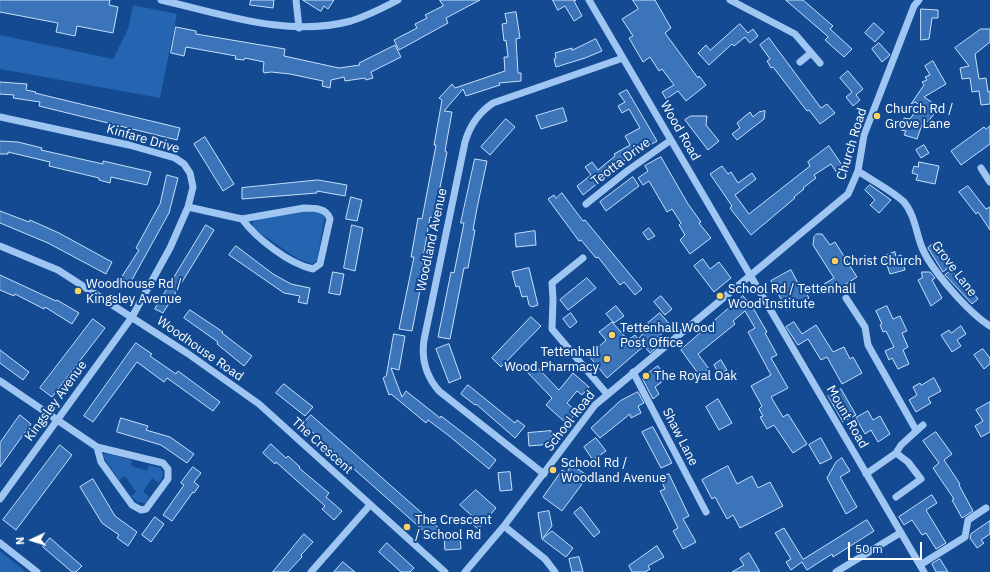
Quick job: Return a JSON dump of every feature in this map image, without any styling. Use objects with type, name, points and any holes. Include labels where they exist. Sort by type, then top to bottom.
[{"type":"street","points":[[162,0],[273,26],[299,28],[317,27],[350,21],[369,14],[398,0]]},
{"type":"street","points":[[296,0],[299,28]]},
{"type":"street","points":[[730,0],[795,34],[820,63]]},
{"type":"street","name":"Wood Road","points":[[591,1],[750,274]]},
{"type":"street","name":"Church Road","points":[[750,274],[848,194],[858,171],[864,135],[914,2]]},
{"type":"street","points":[[800,62],[811,53]]},
{"type":"street","name":"Woodland Avenue","points":[[544,474],[439,391],[428,376],[424,364],[422,351],[424,340],[465,142],[470,126],[477,117],[493,103],[623,58]]},
{"type":"street","name":"Kinfare Drive","points":[[0,117],[129,145],[175,158],[184,164],[190,173],[193,188],[188,207],[170,248],[132,317]]},
{"type":"street","name":"Teotta Drive","points":[[586,204],[627,171],[671,140]]},
{"type":"street","points":[[981,168],[990,182]]},
{"type":"street","name":"Grove Lane","points":[[858,171],[903,202],[915,226],[921,247],[935,268],[963,304],[990,326]]},
{"type":"street","points":[[188,207],[242,219],[298,208],[313,208],[324,211],[330,219],[320,264],[313,269],[305,267],[262,240],[250,230],[242,219]]},
{"type":"street","name":"Woodhouse Road","points":[[0,246],[58,270],[187,353],[259,404]]},
{"type":"street","points":[[583,258],[552,283],[552,329],[607,394]]},
{"type":"street","name":"School Road","points":[[465,572],[504,526],[595,405],[750,274]]},
{"type":"street","name":"Mount Road","points":[[750,274],[924,572]]},
{"type":"street","points":[[846,298],[865,327],[868,344],[916,430]]},
{"type":"street","name":"Kingsley Avenue","points":[[0,499],[132,317]]},
{"type":"street","name":"Shaw Lane","points":[[633,372],[706,512]]},
{"type":"street","points":[[0,381],[97,447],[163,463],[168,469],[168,479],[146,509],[141,510],[132,505],[101,462],[97,447]]},
{"type":"street","name":"The Crescent","points":[[259,404],[445,572]]},
{"type":"street","points":[[866,474],[896,452],[901,445],[923,425]]},
{"type":"street","points":[[896,452],[908,462],[920,479],[896,496]]},
{"type":"street","points":[[311,572],[370,505]]},
{"type":"street","points":[[920,565],[965,537],[968,520],[986,508]]},
{"type":"street","points":[[504,526],[545,559],[555,572]]},
{"type":"street","points":[[836,572],[900,533]]},
{"type":"street","points":[[0,544],[37,572]]},
{"type":"shaded area","points":[[133,5],[177,14],[160,98],[0,69],[0,35],[113,59],[128,29]]},
{"type":"shaded area","points":[[302,211],[319,212],[325,216],[317,261],[312,264],[298,259],[253,228],[252,224],[255,220]]},
{"type":"shaded area","points":[[105,453],[132,460],[131,466],[147,471],[149,465],[161,468],[163,476],[159,483],[152,478],[143,492],[149,496],[146,503],[137,502],[131,496],[136,492],[125,476],[119,480],[103,456]]},
{"type":"shaded area","points":[[0,551],[26,572],[0,572]]},
{"type":"building","points":[[0,0],[110,0],[109,5],[118,7],[113,33],[77,26],[75,36],[56,32],[58,23],[0,12]]},
{"type":"building","points":[[251,0],[274,0],[273,8],[250,5]]},
{"type":"building","points":[[303,0],[334,0],[328,9],[324,6],[321,11]]},
{"type":"building","points":[[440,0],[480,0],[446,18],[448,23],[399,50],[394,40],[417,28],[415,24],[427,18],[425,15],[443,6]]},
{"type":"building","points":[[553,0],[576,0],[574,1],[582,16],[574,21],[565,6],[558,10]]},
{"type":"building","points":[[633,0],[655,0],[671,28],[665,33],[698,78],[699,76],[706,85],[686,101],[678,91],[666,99],[662,92],[674,85],[662,69],[659,71],[650,57],[643,62],[629,38],[633,36],[622,19],[638,9]]},
{"type":"building","points":[[786,0],[803,0],[833,26],[830,29],[852,49],[844,57],[825,40],[828,37]]},
{"type":"building","points":[[921,9],[938,10],[938,18],[932,18],[929,39],[921,40]]},
{"type":"building","points":[[516,12],[520,38],[516,39],[518,73],[521,73],[521,81],[499,83],[500,85],[466,96],[463,89],[444,111],[452,112],[445,151],[447,152],[434,218],[430,217],[422,264],[425,265],[412,331],[399,329],[414,257],[411,257],[418,218],[422,219],[436,145],[434,145],[442,100],[439,98],[452,84],[455,88],[505,71],[504,57],[508,57],[502,24],[507,23],[505,14]]},
{"type":"building","points":[[874,23],[884,32],[875,42],[865,33]]},
{"type":"building","points":[[740,24],[748,33],[753,29],[758,36],[750,43],[745,37],[734,46],[732,44],[709,65],[698,53],[706,45],[710,50]]},
{"type":"building","points":[[176,27],[196,31],[196,34],[285,49],[284,56],[339,68],[360,65],[359,63],[395,45],[401,57],[371,72],[373,78],[366,80],[365,78],[345,81],[344,77],[331,80],[330,88],[322,86],[323,81],[290,74],[271,72],[264,73],[264,62],[245,58],[244,60],[235,59],[236,56],[186,47],[184,56],[171,53]]},
{"type":"building","points":[[981,29],[990,29],[990,42],[975,54],[979,79],[986,78],[988,92],[990,91],[990,104],[981,105],[979,91],[972,92],[970,78],[962,79],[960,68],[969,66],[955,48]]},
{"type":"building","points":[[769,38],[821,108],[827,104],[835,113],[820,124],[809,110],[807,111],[773,67],[771,68],[767,61],[770,59],[760,45]]},
{"type":"building","points":[[596,39],[602,51],[556,67],[554,59],[556,58],[555,53],[572,48],[572,50]]},
{"type":"building","points":[[879,43],[890,55],[882,62],[872,49]]},
{"type":"building","points":[[933,61],[946,84],[924,97],[939,107],[928,122],[924,119],[917,139],[904,135],[906,131],[901,130],[904,118],[910,119],[920,105],[915,102],[911,104],[924,85],[922,82],[927,80],[925,77],[930,75],[925,66]]},
{"type":"building","points":[[848,71],[863,89],[856,95],[860,100],[853,106],[846,97],[852,92],[840,78]]},
{"type":"building","points":[[0,82],[27,84],[26,90],[36,92],[35,93],[180,128],[177,140],[39,106],[40,102],[13,98],[14,95],[0,94]]},
{"type":"building","points":[[627,90],[657,141],[617,165],[618,167],[583,195],[577,186],[591,175],[585,167],[592,162],[598,170],[615,156],[614,154],[630,145],[625,136],[640,128],[629,109],[622,113],[618,106],[625,102],[619,94]]},
{"type":"building","points":[[563,108],[567,121],[541,129],[536,116]]},
{"type":"building","points":[[765,111],[764,119],[737,140],[732,134],[740,128],[737,123],[750,112],[753,117],[759,112]]},
{"type":"building","points":[[691,116],[707,116],[706,125],[719,141],[708,150],[685,120]]},
{"type":"building","points":[[506,119],[515,127],[490,155],[481,147]]},
{"type":"building","points":[[990,126],[990,144],[961,165],[951,151],[984,127],[986,129]]},
{"type":"building","points":[[205,137],[234,184],[223,191],[194,144]]},
{"type":"building","points":[[0,141],[18,142],[42,148],[41,150],[103,164],[103,161],[151,172],[147,185],[111,177],[110,183],[99,180],[99,178],[49,166],[50,162],[8,152],[8,154],[0,154]]},
{"type":"building","points":[[924,145],[929,153],[921,158],[916,150]]},
{"type":"building","points":[[829,146],[844,168],[837,173],[831,164],[814,175],[816,178],[803,188],[804,189],[794,197],[795,198],[751,235],[730,208],[732,206],[710,174],[722,166],[728,174],[731,172],[738,183],[752,173],[756,179],[735,195],[749,214],[810,166],[808,162]]},
{"type":"building","points":[[661,157],[688,204],[701,222],[699,223],[711,238],[690,254],[680,240],[685,235],[679,225],[681,223],[672,209],[667,212],[649,181],[643,185],[638,178],[648,171],[645,166]]},
{"type":"building","points":[[475,159],[487,161],[473,230],[475,230],[468,268],[464,268],[450,339],[438,337],[451,272],[454,273],[464,223],[461,223]]},
{"type":"building","points":[[919,162],[939,166],[935,184],[916,180],[918,175],[912,173],[914,166],[918,167]]},
{"type":"building","points":[[167,175],[178,178],[169,213],[128,287],[119,281],[139,250],[136,248],[160,204]]},
{"type":"building","points":[[633,177],[639,186],[606,211],[600,202]]},
{"type":"building","points":[[318,180],[347,185],[345,196],[317,191],[317,193],[242,199],[242,188]]},
{"type":"building","points":[[870,185],[891,200],[879,213],[870,205],[875,200],[865,190]]},
{"type":"building","points":[[968,186],[986,209],[990,207],[990,230],[978,212],[976,214],[959,192]]},
{"type":"building","points":[[562,193],[583,221],[585,220],[642,289],[635,295],[624,282],[620,285],[598,257],[596,258],[581,240],[579,241],[548,199],[554,195],[556,198]]},
{"type":"building","points":[[351,197],[362,200],[357,221],[346,219]]},
{"type":"building","points":[[0,211],[29,222],[30,220],[59,233],[112,262],[106,274],[48,243],[0,223]]},
{"type":"building","points":[[206,225],[214,230],[163,313],[155,309]]},
{"type":"building","points":[[352,225],[363,228],[355,271],[344,268]]},
{"type":"building","points":[[649,228],[655,236],[648,240],[643,233]]},
{"type":"building","points":[[535,231],[536,245],[516,247],[515,234]]},
{"type":"building","name":"Christ Church","points":[[817,234],[822,234],[830,245],[835,242],[857,277],[830,294],[824,284],[834,278],[813,245],[814,237]]},
{"type":"building","points":[[933,244],[948,268],[943,272],[928,248]]},
{"type":"building","points":[[236,246],[273,274],[291,284],[310,288],[307,304],[298,302],[300,296],[284,293],[229,255]]},
{"type":"building","points":[[895,252],[896,257],[901,255],[905,270],[890,274],[884,256]]},
{"type":"building","points":[[703,259],[710,269],[719,262],[731,278],[714,292],[694,266]]},
{"type":"building","points":[[529,268],[538,305],[532,307],[529,305],[527,296],[522,297],[519,286],[516,287],[512,272]]},
{"type":"building","points":[[791,270],[809,298],[787,310],[771,281]]},
{"type":"building","points":[[952,270],[966,288],[968,286],[978,299],[972,304],[945,275]]},
{"type":"building","points":[[333,272],[344,274],[340,295],[329,293]]},
{"type":"building","points":[[922,272],[930,272],[935,278],[932,280],[942,298],[931,306],[918,280],[922,278]]},
{"type":"building","points":[[0,275],[56,301],[57,300],[79,313],[72,324],[45,307],[44,309],[15,294],[14,296],[0,290]]},
{"type":"building","points":[[587,278],[596,288],[568,310],[560,300]]},
{"type":"building","points":[[661,296],[672,309],[665,315],[654,302]]},
{"type":"building","points":[[743,296],[753,308],[767,332],[765,333],[777,355],[771,358],[788,388],[771,397],[783,417],[788,414],[807,444],[793,453],[774,425],[767,429],[760,417],[763,416],[759,409],[762,406],[751,386],[771,375],[748,332],[755,328],[745,311],[733,321],[735,324],[698,354],[709,369],[700,376],[681,350]]},
{"type":"building","points":[[616,306],[624,316],[614,323],[606,314]]},
{"type":"building","points":[[887,306],[893,319],[900,316],[907,331],[902,333],[908,347],[903,350],[909,364],[898,369],[892,358],[889,360],[885,351],[894,347],[886,331],[883,332],[880,325],[882,324],[876,311]]},
{"type":"building","points":[[190,310],[223,332],[222,333],[252,356],[244,366],[217,344],[218,342],[184,318]]},
{"type":"building","points":[[571,313],[577,322],[570,328],[563,319]]},
{"type":"building","points":[[660,313],[671,326],[653,341],[658,346],[650,353],[644,346],[607,378],[589,356],[606,340],[599,332],[612,322],[628,340],[635,335],[638,339],[650,326],[648,323]]},
{"type":"building","points":[[531,317],[541,326],[501,367],[492,358]]},
{"type":"building","points":[[93,319],[105,328],[52,397],[40,388]]},
{"type":"building","points":[[794,322],[802,334],[816,325],[833,352],[844,347],[850,359],[853,357],[862,373],[842,384],[827,357],[821,360],[808,339],[798,345],[786,327]]},
{"type":"building","points":[[961,326],[966,334],[957,340],[961,346],[952,352],[941,335],[949,330],[951,333]]},
{"type":"building","points":[[394,334],[405,336],[399,370],[391,368],[402,397],[406,391],[440,418],[441,416],[476,443],[496,460],[489,469],[428,420],[426,423],[391,394],[389,395],[383,378],[386,376]]},
{"type":"building","points":[[136,343],[152,354],[150,356],[176,374],[178,371],[220,402],[213,411],[167,378],[164,382],[137,362],[93,422],[84,416]]},
{"type":"building","points":[[449,344],[461,378],[449,383],[436,349]]},
{"type":"building","points":[[983,349],[990,358],[990,364],[984,369],[974,355]]},
{"type":"building","points":[[0,350],[29,372],[23,380],[0,363]]},
{"type":"building","points":[[721,360],[727,370],[719,374],[714,365]]},
{"type":"building","points":[[533,363],[559,390],[573,373],[589,387],[582,395],[577,391],[567,403],[577,412],[567,424],[546,405],[552,398],[526,371]]},
{"type":"building","points":[[658,366],[667,378],[655,387],[659,394],[653,399],[642,378]]},
{"type":"building","points":[[934,378],[941,391],[928,398],[931,403],[916,412],[909,400],[917,395],[913,387],[920,383],[921,385]]},
{"type":"building","points":[[284,384],[313,407],[305,416],[276,393]]},
{"type":"building","points":[[468,385],[515,423],[517,420],[525,426],[515,438],[476,404],[475,405],[461,394]]},
{"type":"building","points":[[841,389],[856,415],[843,422],[828,396]]},
{"type":"building","points":[[638,392],[644,403],[638,406],[641,413],[631,418],[630,414],[600,438],[591,428],[620,401]]},
{"type":"building","points":[[718,399],[732,423],[719,430],[706,407]]},
{"type":"building","points":[[990,402],[990,432],[981,437],[975,426],[983,421],[976,410]]},
{"type":"building","points":[[868,411],[873,420],[880,416],[890,434],[878,442],[871,430],[865,434],[856,418]]},
{"type":"building","points":[[20,415],[31,424],[0,467],[0,443]]},
{"type":"building","points":[[311,415],[441,530],[433,539],[303,424]]},
{"type":"building","points":[[121,418],[148,426],[146,430],[170,437],[194,454],[187,463],[161,445],[117,432]]},
{"type":"building","points":[[653,427],[672,463],[661,468],[642,432]]},
{"type":"building","points":[[551,431],[552,444],[529,446],[528,433]]},
{"type":"building","points":[[936,432],[952,454],[944,460],[960,484],[959,485],[973,511],[962,518],[952,500],[954,499],[933,468],[939,463],[923,441]]},
{"type":"building","points":[[596,438],[606,451],[593,460],[584,447]]},
{"type":"building","points":[[821,438],[832,458],[820,464],[809,445]]},
{"type":"building","points":[[271,444],[286,458],[288,456],[300,467],[299,468],[329,493],[326,497],[342,511],[334,520],[322,509],[325,506],[276,462],[275,464],[263,453]]},
{"type":"building","points":[[60,445],[72,455],[16,530],[3,520]]},
{"type":"building","points":[[842,458],[850,471],[840,477],[857,507],[846,514],[827,478],[836,462]]},
{"type":"building","points":[[572,465],[588,476],[562,511],[543,497],[562,470],[566,473]]},
{"type":"building","points":[[728,466],[737,484],[752,476],[758,488],[770,482],[783,506],[740,528],[733,515],[727,519],[715,497],[712,499],[702,480]]},
{"type":"building","points":[[193,467],[201,473],[194,482],[199,486],[172,521],[163,515],[184,485],[181,483]]},
{"type":"building","points":[[510,472],[512,490],[500,491],[498,473]]},
{"type":"building","points":[[669,474],[689,516],[683,519],[696,542],[683,549],[673,531],[678,528],[660,491],[665,489],[660,478]]},
{"type":"building","points":[[93,479],[115,516],[137,532],[128,546],[117,538],[119,535],[102,523],[80,487]]},
{"type":"building","points":[[476,490],[496,508],[478,529],[468,520],[472,516],[460,505]]},
{"type":"building","points":[[932,495],[937,503],[926,510],[946,543],[936,549],[926,533],[922,535],[912,520],[904,525],[899,517]]},
{"type":"building","points":[[581,507],[600,532],[594,537],[574,513]]},
{"type":"building","points":[[549,511],[552,526],[543,538],[552,531],[573,548],[566,557],[542,539],[538,513]]},
{"type":"building","points":[[155,517],[164,524],[151,542],[142,535]]},
{"type":"building","points":[[867,520],[874,531],[833,557],[832,554],[807,570],[802,562],[791,570],[786,562],[791,559],[775,533],[784,528],[803,559]]},
{"type":"building","points":[[990,521],[990,534],[981,540],[984,543],[977,548],[970,538],[971,534]]},
{"type":"building","points":[[304,534],[313,542],[301,555],[302,557],[288,572],[273,572]]},
{"type":"building","points":[[460,536],[461,549],[445,550],[444,537]]},
{"type":"building","points":[[50,538],[82,566],[76,572],[72,572],[43,547]]},
{"type":"building","points":[[387,543],[414,568],[410,572],[401,572],[379,552]]},
{"type":"building","points":[[657,546],[664,557],[648,566],[650,569],[645,572],[632,572],[629,566]]},
{"type":"building","points":[[749,553],[760,572],[732,572],[744,565],[740,559]]},
{"type":"building","points":[[579,557],[583,572],[572,572],[569,559]]},
{"type":"building","points":[[940,559],[948,572],[936,572],[932,564]]},
{"type":"building","points":[[343,562],[355,572],[334,572]]},
{"type":"place","name":"Church Rd / Grove Lane","points":[[877,116]]},
{"type":"place","name":"Christ Church","points":[[835,261]]},
{"type":"place","name":"Woodhouse Rd / Kingsley Avenue","points":[[78,291]]},
{"type":"place","name":"School Rd / Tettenhall Wood Institute","points":[[720,296]]},
{"type":"place","name":"Tettenhall Wood Post Office","points":[[612,335]]},
{"type":"place","name":"Tettenhall Wood Pharmacy","points":[[607,359]]},
{"type":"place","name":"The Royal Oak","points":[[646,376]]},
{"type":"place","name":"School Rd / Woodland Avenue","points":[[553,470]]},
{"type":"place","name":"The Crescent / School Rd","points":[[407,527]]}]
